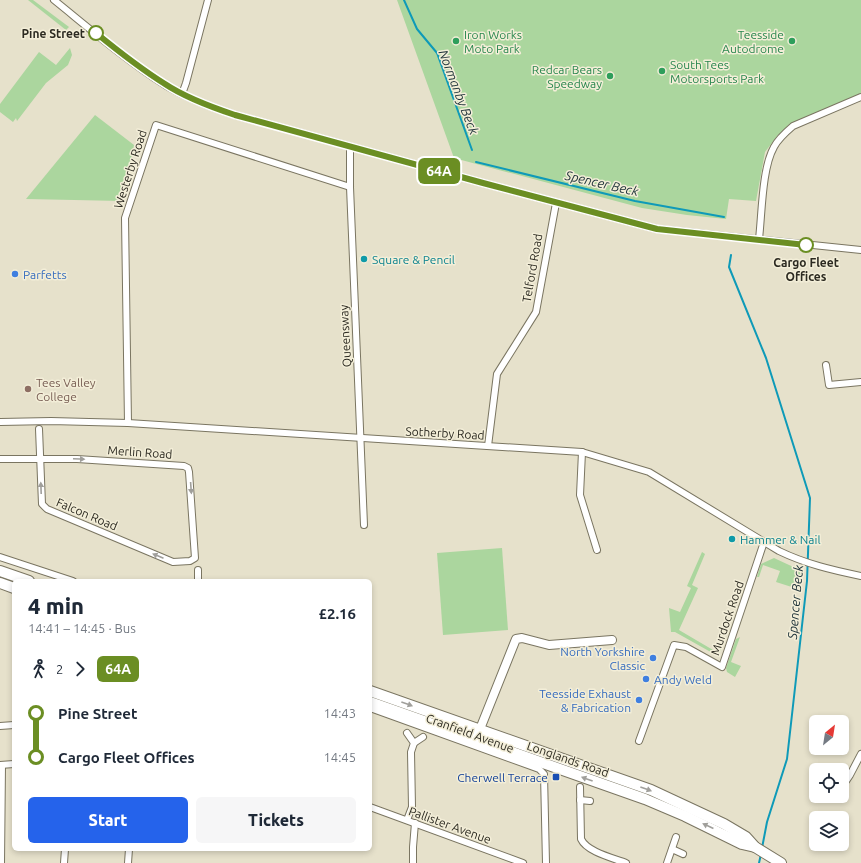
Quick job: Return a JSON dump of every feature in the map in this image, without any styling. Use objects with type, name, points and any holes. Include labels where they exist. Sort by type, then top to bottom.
[{"type":"main road","points":[[0,571],[23,579]]},
{"type":"main road","points":[[0,583],[12,587]]},
{"type":"main road","name":"Longlands Road","points":[[372,692],[651,790],[724,824],[746,837],[760,849]]},
{"type":"main road","name":"Longlands Road","points":[[372,703],[645,799],[692,819],[742,844],[760,849]]},
{"type":"main road","points":[[760,849],[781,863]]},
{"type":"street","points":[[54,0],[133,62],[166,85],[182,94],[235,115],[657,229],[861,250]]},
{"type":"street","points":[[182,94],[208,0]]},
{"type":"street","points":[[758,239],[767,163],[774,146],[784,133],[793,126],[861,97]]},
{"type":"street","name":"Westerby Road","points":[[128,423],[125,218],[156,125],[350,187]]},
{"type":"street","name":"Queensway","points":[[350,147],[350,187],[364,525]]},
{"type":"street","name":"Telford Road","points":[[488,446],[497,374],[536,312],[556,202]]},
{"type":"street","points":[[826,365],[829,385],[861,382]]},
{"type":"street","name":"Sotherby Road","points":[[0,422],[51,421],[128,423],[582,452],[649,472],[779,551],[814,565],[861,576]]},
{"type":"street","name":"Falcon Road","points":[[38,429],[42,504],[47,509],[173,562],[190,561],[195,558]]},
{"type":"street","points":[[582,452],[580,495],[597,550]]},
{"type":"street","name":"Merlin Road","points":[[0,459],[40,458],[121,461],[180,465],[188,468],[190,475],[195,558]]},
{"type":"street","name":"Murdock Road","points":[[638,741],[674,644],[686,647],[722,667],[764,542]]},
{"type":"street","points":[[0,557],[67,579]]},
{"type":"street","points":[[198,570],[198,579]]},
{"type":"street","points":[[476,740],[516,639],[522,638],[549,645],[612,640]]},
{"type":"street","name":"Cranfield Avenue","points":[[372,709],[539,769],[544,774],[546,863]]},
{"type":"street","points":[[0,726],[12,725]]},
{"type":"street","points":[[407,734],[414,743]]},
{"type":"street","points":[[407,820],[412,807],[411,752],[414,743],[423,737]]},
{"type":"street","points":[[849,776],[861,754]]},
{"type":"street","points":[[1,863],[1,765],[12,764]]},
{"type":"street","points":[[580,787],[581,839],[584,845],[590,849],[626,863]]},
{"type":"street","points":[[580,800],[590,801]]},
{"type":"street","name":"Pallister Avenue","points":[[372,808],[523,863]]},
{"type":"street","points":[[413,863],[414,823]]},
{"type":"street","points":[[667,863],[676,837]]},
{"type":"street","points":[[672,850],[683,854]]},
{"type":"street","points":[[64,851],[64,863]]},
{"type":"street","points":[[128,863],[129,851]]},
{"type":"green space","points":[[28,0],[33,0],[69,27],[66,30]]},
{"type":"green space","name":"South Tees Motorsports Park","points":[[397,0],[861,0],[861,94],[778,135],[765,152],[756,201],[729,199],[726,219],[642,208],[454,158]]},
{"type":"green space","points":[[70,48],[72,55],[68,65],[46,83],[17,121],[16,118],[13,122],[0,112],[0,104],[39,52],[56,65]]},
{"type":"green space","points":[[95,115],[134,145],[122,201],[26,199]]},
{"type":"green space","points":[[502,548],[508,630],[443,635],[437,553]]},
{"type":"green space","points":[[702,552],[705,554],[692,585],[698,588],[679,630],[715,651],[721,649],[716,655],[675,632],[671,632],[669,608],[680,612],[691,588],[687,586]]},
{"type":"green space","points":[[774,558],[802,571],[798,589],[776,582],[780,571],[763,565],[759,577],[757,577],[761,564]]},
{"type":"green space","points":[[740,637],[731,662],[741,666],[735,677],[727,672],[726,668],[736,639]]},
{"type":"waterway","name":"Normanby Beck","points":[[404,0],[417,29],[437,53],[472,150]]},
{"type":"waterway","name":"Spencer Beck","points":[[476,162],[635,201],[724,217]]},
{"type":"waterway","name":"Spencer Beck","points":[[731,255],[729,267],[766,358],[810,498],[807,581],[787,759],[767,822],[762,848]]},
{"type":"waterway","name":"Spencer Beck","points":[[759,863],[761,854]]},
{"type":"bus line","name":"64A","points":[[96,33],[133,62],[166,85],[182,94],[235,115],[657,229],[806,245]]},
{"type":"place","name":"Pine Street","points":[[96,33]]},
{"type":"place","name":"Iron Works Moto Park","points":[[456,41]]},
{"type":"place","name":"Teesside Autodrome","points":[[792,41]]},
{"type":"place","name":"South Tees Motorsports Park","points":[[662,71]]},
{"type":"place","name":"Redcar Bears Speedway","points":[[610,76]]},
{"type":"place","name":"Cargo Fleet Offices","points":[[806,245]]},
{"type":"place","name":"Square & Pencil","points":[[364,259]]},
{"type":"place","name":"Parfetts","points":[[15,274]]},
{"type":"place","name":"Tees Valley College","points":[[28,389]]},
{"type":"place","name":"Hammer & Nail","points":[[732,539]]},
{"type":"place","name":"North Yorkshire Classic","points":[[653,658]]},
{"type":"place","name":"Andy Weld","points":[[646,679]]},
{"type":"place","name":"Teesside Exhaust & Fabrication","points":[[639,700]]},
{"type":"place","name":"Cherwell Terrace","points":[[556,777]]}]
